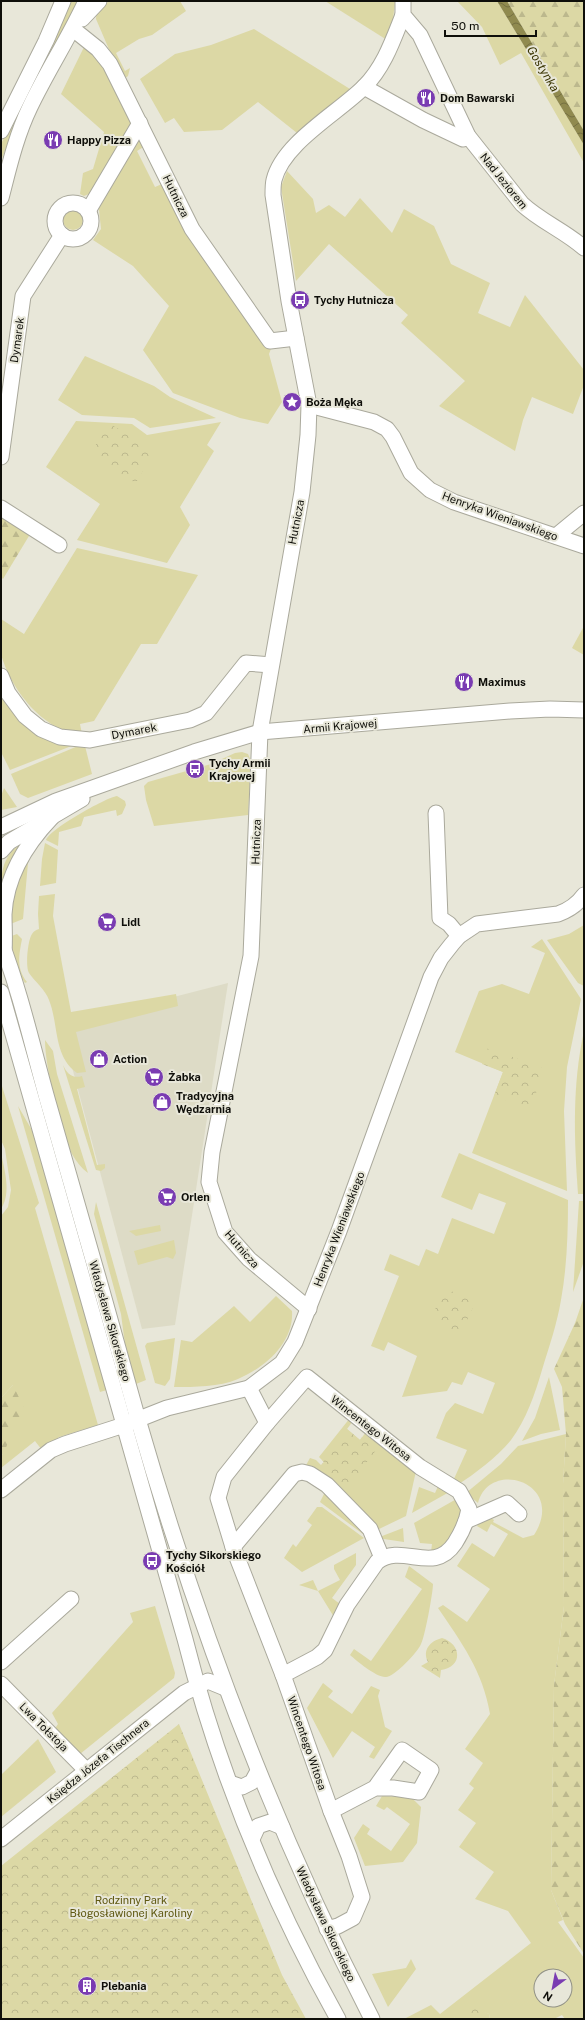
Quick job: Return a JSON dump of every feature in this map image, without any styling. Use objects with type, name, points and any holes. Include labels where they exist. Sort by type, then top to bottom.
[{"type":"street","points":[[1,131],[46,41],[63,1]]},
{"type":"street","points":[[1,198],[17,139],[30,107],[73,29],[86,1]]},
{"type":"street","points":[[73,29],[99,1]]},
{"type":"street","name":"Hutnicza","points":[[309,1309],[249,1259],[225,1232],[209,1182],[212,1152],[251,956],[260,732],[302,492],[309,405],[296,338],[273,195],[274,179],[284,158],[298,142],[364,87],[377,71],[390,47],[403,8]]},
{"type":"street","name":"Nad Jeziorem","points":[[403,8],[420,35],[468,136],[522,204],[531,212],[558,228],[584,248]]},
{"type":"street","name":"Hutnicza","points":[[73,29],[98,49],[110,64],[192,229],[270,340],[296,338]]},
{"type":"street","points":[[364,87],[423,120],[462,139],[468,136]]},
{"type":"street","points":[[1,113],[20,91]]},
{"type":"street","points":[[88,211],[140,123]]},
{"type":"street","points":[[77,203],[88,211],[91,218],[87,231],[76,238],[69,238],[62,235],[55,224],[58,210],[63,205],[77,203]]},
{"type":"street","name":"Dymarek","points":[[1,457],[23,296],[62,235]]},
{"type":"street","name":"Henryka Wieniawskiego","points":[[309,405],[374,422],[387,429],[393,437],[411,473],[430,490],[454,502],[584,546]]},
{"type":"street","points":[[1,508],[59,545]]},
{"type":"street","points":[[556,536],[584,513]]},
{"type":"street","name":"Dymarek","points":[[1,676],[8,693],[25,716],[41,729],[60,737],[90,740],[190,720],[206,713],[246,663],[271,666]]},
{"type":"street","name":"Armii Krajowej","points":[[1,827],[40,808],[194,752],[260,732],[510,711],[550,709],[584,710]]},
{"type":"street","name":"Armii Krajowej","points":[[1,851],[9,842],[104,785]]},
{"type":"street","name":"Armii Krajowej","points":[[1,815],[40,808]]},
{"type":"street","points":[[436,813],[440,918],[449,924],[459,936]]},
{"type":"street","name":"Władysława Sikorskiego","points":[[52,816],[31,840],[22,854],[13,877],[4,913],[3,947],[138,1419],[176,1544],[225,1688],[258,1771],[327,1929],[372,2019]]},
{"type":"street","name":"Henryka Wieniawskiego","points":[[124,1425],[167,1408],[249,1388],[282,1363],[295,1342],[309,1309],[339,1231],[431,977],[441,958],[459,936],[477,924],[558,914],[569,909],[580,901],[584,895]]},
{"type":"street","name":"Władysława Sikorskiego","points":[[1,992],[197,1686],[230,1783],[280,1906],[338,2019]]},
{"type":"street","name":"Wincentego Witosa","points":[[327,1929],[338,1926],[353,1918],[362,1897],[349,1856],[283,1675],[233,1547],[218,1498],[224,1477],[307,1378],[420,1467],[459,1491],[469,1509],[466,1521]]},
{"type":"street","points":[[249,1388],[267,1424]]},
{"type":"street","points":[[1,1490],[51,1450],[124,1425]]},
{"type":"street","points":[[233,1547],[294,1474],[302,1472],[310,1474],[327,1485],[370,1529],[382,1558]]},
{"type":"street","points":[[283,1675],[317,1657],[325,1650],[347,1605],[375,1565],[382,1558],[395,1555],[440,1557],[452,1547],[466,1521],[507,1503],[519,1514]]},
{"type":"street","points":[[1,1662],[71,1599]]},
{"type":"street","points":[[197,1686],[208,1681],[225,1688]]},
{"type":"street","name":"Lwa Tołstoja","points":[[1,1684],[86,1770]]},
{"type":"street","name":"Księdza Józefa Tischnera","points":[[1,1839],[169,1703],[197,1686]]},
{"type":"street","points":[[230,1783],[242,1787],[252,1782],[258,1771]]},
{"type":"street","points":[[331,1810],[375,1788]]},
{"type":"street","points":[[252,1839],[258,1826],[270,1822],[282,1827]]},
{"type":"shaded area","points":[[228,983],[175,1325],[142,1329],[61,1026]]},
{"type":"green space","points":[[71,1],[78,1],[11,134],[1,161],[1,144]]},
{"type":"green space","points":[[110,1],[180,1],[186,11],[152,35],[139,39],[116,53],[125,71],[130,68],[128,76],[124,79],[111,54],[96,19],[96,16],[102,6]]},
{"type":"green space","points":[[325,1],[395,1],[393,20],[387,40]]},
{"type":"green space","points":[[457,1],[497,1],[584,145],[584,163],[521,53],[500,65],[482,27]]},
{"type":"green space","points":[[507,1],[584,1],[584,131]]},
{"type":"green space","points":[[254,29],[350,89],[297,133],[258,102],[222,130],[184,132],[174,118],[165,123],[140,79],[175,54],[211,45]]},
{"type":"green space","points":[[85,45],[102,62],[133,119],[129,135],[94,192],[84,196],[80,194],[83,173],[93,169],[104,132],[61,94]]},
{"type":"green space","points":[[136,137],[142,141],[145,146],[137,151],[155,187],[162,184],[272,346],[269,354],[282,402],[268,424],[240,418],[173,393],[143,350],[169,306],[133,266],[93,240],[101,229],[98,200]]},
{"type":"green space","points":[[287,171],[313,199],[316,213],[329,205],[345,217],[360,198],[392,233],[404,209],[434,226],[451,264],[490,283],[478,313],[510,327],[525,295],[584,370],[584,385],[573,414],[532,397],[523,420],[515,451],[439,406],[465,381],[401,323],[408,315],[329,244],[296,281],[281,187]]},
{"type":"green space","points":[[73,210],[80,213],[83,220],[80,227],[73,230],[66,227],[63,220],[66,213]]},
{"type":"green space","points":[[85,356],[154,386],[170,397],[216,418],[150,428],[134,418],[82,415],[58,400]]},
{"type":"green space","points":[[76,421],[132,424],[147,435],[221,422],[207,445],[214,451],[180,507],[190,525],[167,563],[77,540],[100,504],[46,467]]},
{"type":"green space","points":[[108,423],[155,449],[136,483],[89,457]]},
{"type":"green space","points":[[1,511],[32,531],[3,579],[1,577]]},
{"type":"green space","points":[[77,548],[198,575],[157,644],[141,644],[94,721],[80,724],[82,734],[68,732],[55,726],[42,717],[21,694],[12,681],[1,654],[1,619],[24,634]]},
{"type":"green space","points":[[584,626],[584,655],[572,648]]},
{"type":"green space","points":[[1,691],[18,711],[74,745],[10,770],[1,752]]},
{"type":"green space","points":[[78,746],[85,746],[92,774],[28,798],[20,794],[11,774]]},
{"type":"green space","points":[[242,752],[248,754],[251,761],[248,815],[154,826],[146,800],[144,786],[148,782],[211,764],[235,753]]},
{"type":"green space","points":[[4,788],[17,807],[1,810],[1,796]]},
{"type":"green space","points":[[117,796],[125,801],[126,805],[122,814],[117,816],[116,810],[84,817],[81,826],[59,832],[58,846],[46,840],[57,829],[78,815],[101,802]]},
{"type":"green space","points":[[45,843],[58,850],[56,883],[40,886],[42,859]]},
{"type":"green space","points":[[21,844],[1,901],[1,884],[5,861],[14,849]]},
{"type":"green space","points":[[31,854],[28,863],[23,919],[8,925],[20,869]]},
{"type":"green space","points":[[55,894],[53,916],[71,1012],[176,994],[178,1006],[76,1032],[86,1072],[77,1073],[69,1066],[64,1058],[60,1049],[49,1000],[45,992],[31,976],[28,970],[27,959],[29,941],[33,933],[39,929],[39,896]]},
{"type":"green space","points":[[584,925],[584,986],[578,983],[547,940],[569,934]]},
{"type":"green space","points":[[17,934],[22,939],[19,961],[21,972],[27,982],[25,983],[20,975],[9,937]]},
{"type":"green space","points":[[542,939],[581,999],[567,1067],[564,1111],[567,1191],[472,1153],[503,1072],[455,1052],[479,991],[502,984],[529,994],[545,953],[531,947]]},
{"type":"green space","points":[[584,1031],[584,1194],[578,1194],[575,1112],[577,1072]]},
{"type":"green space","points":[[45,1040],[53,1051],[57,1074],[88,1173],[79,1164],[67,1144],[50,1081]]},
{"type":"green space","points":[[488,1048],[545,1069],[530,1109],[494,1096],[503,1072],[482,1064]]},
{"type":"green space","points":[[63,1065],[66,1071],[71,1075],[76,1077],[82,1076],[85,1087],[77,1089],[97,1165],[105,1164],[105,1168],[101,1171],[96,1170]]},
{"type":"green space","points":[[1,1083],[39,1203],[35,1208],[98,1425],[59,1437],[42,1450],[35,1441],[1,1468],[1,1455],[3,1454],[13,1385],[1,1398],[1,1216],[8,1207],[11,1190],[5,1149],[1,1140]]},
{"type":"green space","points":[[18,1106],[33,1132],[107,1390],[100,1392]]},
{"type":"green space","points":[[1,1152],[7,1188],[1,1209]]},
{"type":"green space","points":[[459,1153],[568,1200],[568,1212],[566,1263],[559,1309],[550,1344],[530,1406],[521,1424],[506,1446],[471,1476],[457,1485],[453,1481],[467,1450],[436,1438],[446,1413],[455,1403],[483,1414],[495,1383],[468,1372],[462,1385],[452,1382],[447,1391],[402,1397],[417,1356],[388,1342],[384,1351],[371,1346],[399,1276],[384,1270],[390,1254],[419,1266],[426,1249],[438,1254],[452,1218],[494,1234],[506,1203],[479,1193],[472,1210],[441,1197]]},
{"type":"green space","points":[[579,1201],[584,1201],[584,1261],[573,1292]]},
{"type":"green space","points":[[96,1202],[146,1380],[136,1384],[126,1352],[121,1314],[94,1214]]},
{"type":"green space","points":[[160,1225],[161,1231],[136,1236],[129,1231]]},
{"type":"green space","points":[[174,1240],[176,1253],[173,1259],[167,1257],[138,1265],[134,1251]]},
{"type":"green space","points":[[445,1288],[475,1303],[460,1335],[430,1320]]},
{"type":"green space","points":[[276,1296],[292,1311],[291,1322],[283,1343],[268,1360],[259,1368],[231,1382],[207,1386],[174,1387],[181,1340],[192,1342],[234,1306],[250,1322]]},
{"type":"green space","points":[[584,1297],[584,1954],[565,1924],[551,1890],[554,1685],[564,1606],[563,1484],[566,1434],[562,1387],[554,1369],[575,1323]]},
{"type":"green space","points":[[175,1338],[170,1379],[165,1386],[155,1383],[145,1346],[147,1343]]},
{"type":"green space","points":[[549,1377],[560,1430],[541,1434],[522,1441],[535,1418]]},
{"type":"green space","points":[[13,1385],[24,1408],[3,1454],[1,1455],[1,1398]]},
{"type":"green space","points":[[350,1418],[353,1421],[347,1429],[360,1440],[366,1432],[416,1471],[406,1516],[377,1530],[305,1467],[310,1458],[316,1460],[321,1465],[324,1462],[319,1457]]},
{"type":"green space","points":[[347,1429],[360,1440],[362,1437],[377,1449],[342,1494],[316,1471],[324,1462],[322,1460]]},
{"type":"green space","points":[[566,1434],[563,1484],[564,1606],[554,1685],[551,1890],[563,1920],[558,1922],[584,1958],[584,2019],[565,2019],[562,2015],[554,2019],[490,2019],[489,2014],[480,2011],[470,2011],[461,2013],[453,2019],[404,2019],[431,2005],[440,2014],[531,1943],[508,1911],[475,1899],[494,1872],[459,1847],[476,1823],[458,1810],[474,1788],[469,1784],[483,1763],[465,1749],[490,1714],[487,1698],[477,1671],[463,1645],[438,1608],[443,1605],[467,1622],[490,1589],[457,1566],[472,1543],[494,1557],[508,1534],[491,1524],[487,1532],[477,1526],[484,1514],[494,1520],[493,1522],[523,1538],[534,1535],[542,1517],[541,1502],[534,1490],[523,1483],[510,1480],[496,1482],[485,1489],[478,1503],[466,1493],[501,1464],[518,1446]]},
{"type":"green space","points":[[440,1482],[451,1491],[412,1513],[419,1487],[435,1493]]},
{"type":"green space","points":[[326,1490],[367,1537],[320,1502]]},
{"type":"green space","points":[[460,1497],[460,1516],[456,1530],[448,1542],[437,1550],[431,1552],[432,1544],[420,1543],[414,1523]]},
{"type":"green space","points":[[317,1507],[322,1507],[364,1538],[302,1572],[284,1558],[293,1544],[296,1547],[312,1525],[307,1521]]},
{"type":"green space","points":[[403,1528],[404,1542],[377,1538]]},
{"type":"green space","points":[[356,1553],[356,1565],[332,1598],[340,1604],[334,1617],[318,1591],[340,1580],[334,1569],[334,1565]]},
{"type":"green space","points":[[409,1566],[433,1584],[425,1633],[419,1648],[405,1664],[390,1676],[382,1677],[367,1669],[350,1655],[354,1649],[371,1661],[422,1589],[405,1577]]},
{"type":"green space","points":[[313,1580],[318,1591],[299,1585]]},
{"type":"green space","points":[[155,1606],[175,1673],[174,1678],[80,1754],[54,1730],[58,1724],[52,1713],[133,1622],[130,1613]]},
{"type":"green space","points":[[442,1638],[449,1641],[453,1645],[457,1655],[453,1665],[441,1670],[440,1678],[421,1666],[428,1662],[426,1654],[428,1647],[434,1641]]},
{"type":"green space","points":[[323,1683],[333,1691],[328,1697],[352,1714],[371,1686],[380,1690],[378,1696],[385,1727],[392,1731],[374,1759],[369,1757],[375,1747],[352,1731],[333,1758],[307,1708]]},
{"type":"green space","name":"Rodzinny Park Błogosławionej Karoliny","points":[[179,1724],[282,1975],[306,2019],[1,2019],[1,1866]]},
{"type":"green space","points":[[38,1739],[56,1772],[1,1817],[1,1775]]},
{"type":"green space","points":[[382,1796],[411,1797],[421,1807],[417,1843],[403,1862],[365,1866],[354,1838],[363,1824],[370,1829],[367,1834],[391,1851],[410,1824],[387,1807],[384,1810],[376,1806]]},
{"type":"green space","points":[[411,1959],[416,1969],[388,2007],[372,1974],[406,1968]]},
{"type":"green space","points":[[469,2009],[479,2009],[489,2014],[490,2019],[453,2019],[457,2014]]},
{"type":"water","name":"Gostynka","points":[[497,1],[507,1],[584,131],[584,145]]},
{"type":"place","name":"Dom Bawarski","points":[[426,98]]},
{"type":"place","name":"Happy Pizza","points":[[53,140]]},
{"type":"place","name":"Tychy Hutnicza","points":[[300,300]]},
{"type":"place","name":"Boża Męka","points":[[292,402]]},
{"type":"place","name":"Maximus","points":[[464,682]]},
{"type":"place","name":"Tychy Armii Krajowej","points":[[195,769]]},
{"type":"place","name":"Lidl","points":[[107,922]]},
{"type":"place","name":"Action","points":[[99,1059]]},
{"type":"place","name":"Żabka","points":[[154,1077]]},
{"type":"place","name":"Tradycyjna Wędzarnia","points":[[162,1102]]},
{"type":"place","name":"Orlen","points":[[167,1197]]},
{"type":"place","name":"Tychy Sikorskiego Kościół","points":[[152,1561]]},
{"type":"place","name":"Plebania","points":[[87,1986]]}]
